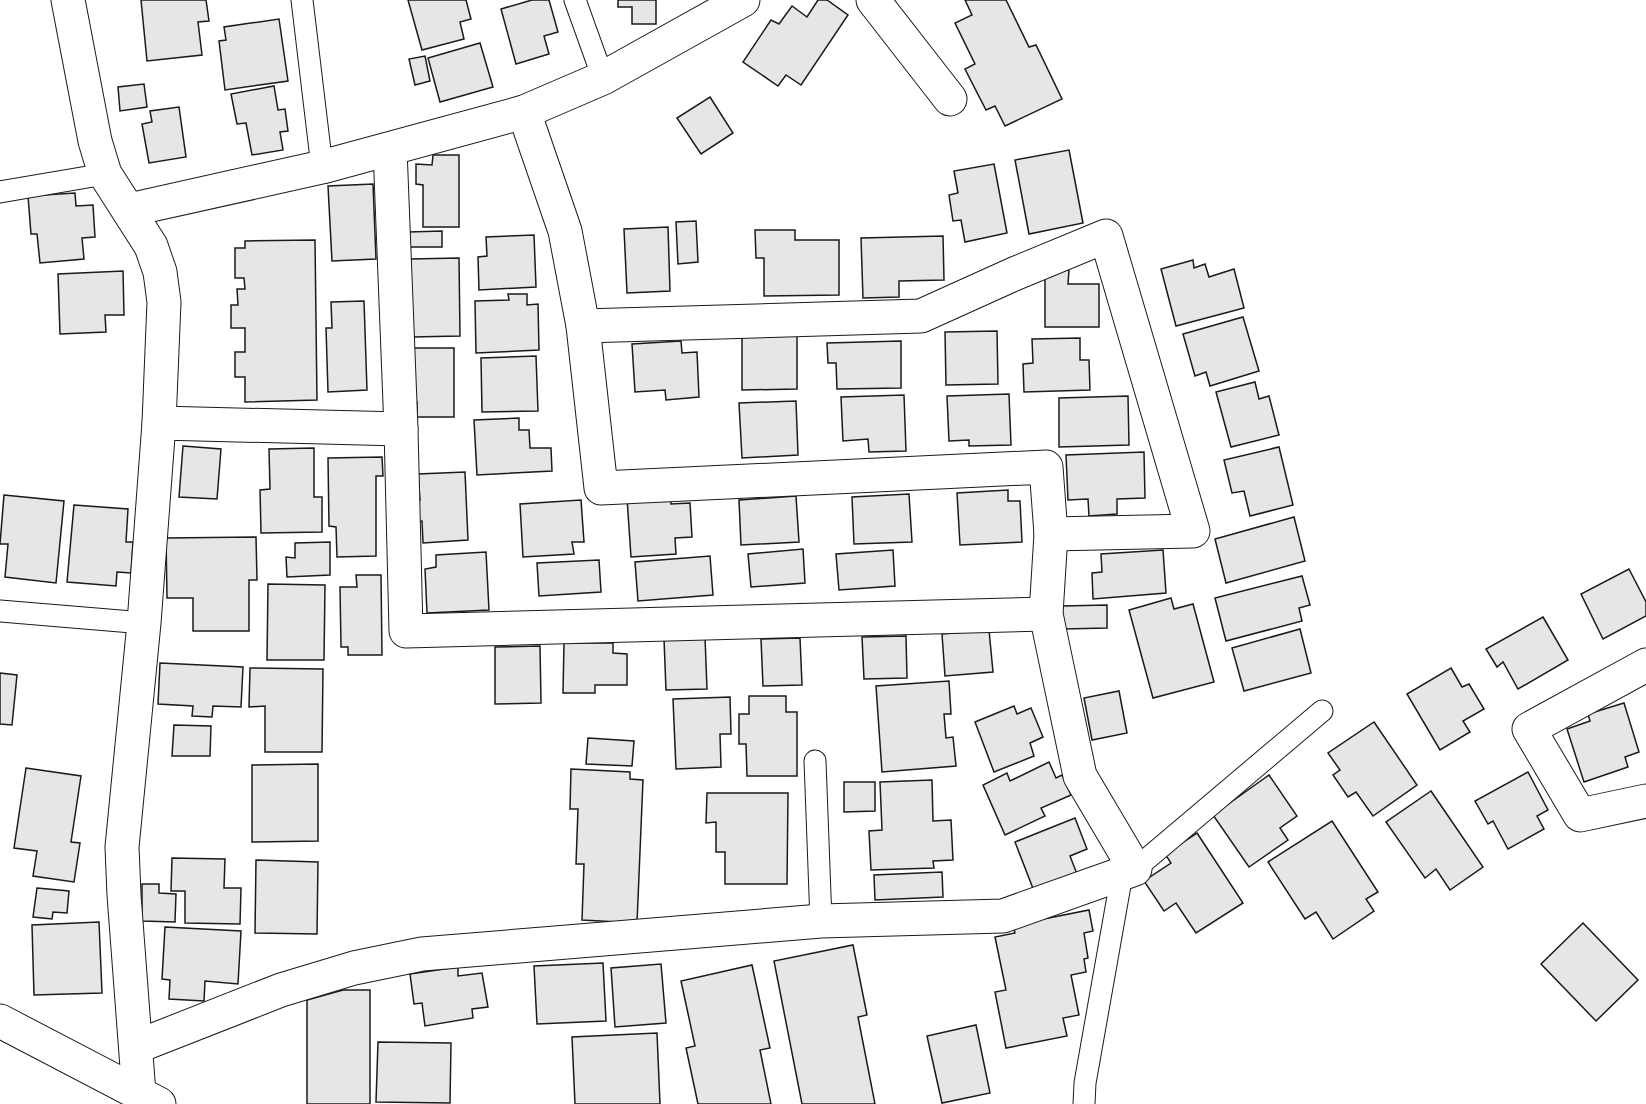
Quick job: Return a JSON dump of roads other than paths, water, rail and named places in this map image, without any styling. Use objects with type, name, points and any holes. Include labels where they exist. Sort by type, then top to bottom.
[{"type":"street","points":[[68,0],[95,141],[105,174],[151,246],[160,272],[164,302],[159,423],[144,623],[122,847],[136,1047],[149,1099]]},
{"type":"street","points":[[129,210],[322,167],[524,112],[603,78],[743,0]]},
{"type":"street","points":[[873,0],[950,99]]},
{"type":"street","points":[[136,1047],[281,990],[354,968],[422,954],[821,921],[1003,916],[1129,872],[1080,776],[1046,614],[1051,534],[1046,467],[601,488],[583,326],[565,231],[524,112]]},
{"type":"street","points":[[390,149],[406,631],[1046,614]]},
{"type":"street","points":[[583,326],[921,316],[1106,236],[1193,531],[1051,534]]},
{"type":"street","points":[[159,423],[401,429]]},
{"type":"street","points":[[1646,664],[1529,729],[1580,815],[1646,801]]},
{"type":"street","points":[[0,1022],[149,1099]]},
{"type":"lane","points":[[302,0],[322,167]]},
{"type":"lane","points":[[575,0],[603,78]]},
{"type":"lane","points":[[0,192],[105,174]]},
{"type":"lane","points":[[0,612],[144,623]]},
{"type":"lane","points":[[1084,1104],[1085,1083],[1129,872],[1322,711]]},
{"type":"lane","points":[[815,761],[821,921]]}]
